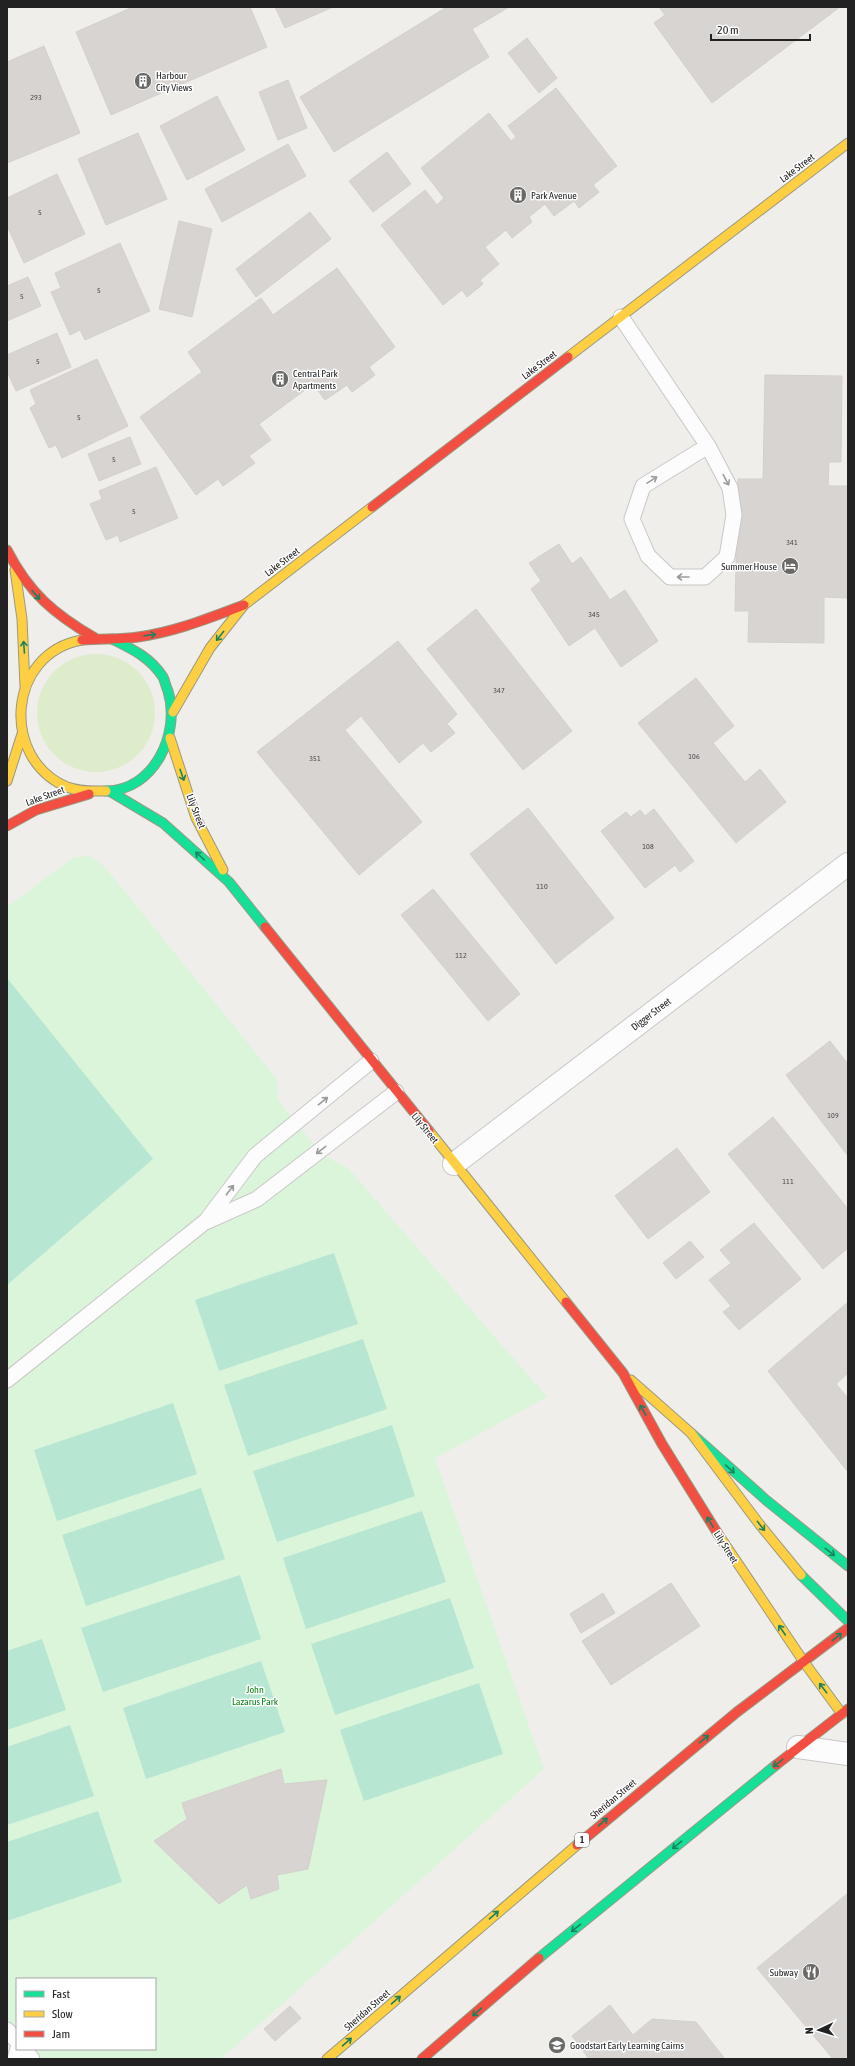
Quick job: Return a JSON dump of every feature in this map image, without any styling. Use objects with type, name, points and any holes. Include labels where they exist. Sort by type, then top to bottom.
[{"type":"main road","name":"Lake Street","points":[[173,712],[210,648],[244,605],[848,143]]},
{"type":"main road","points":[[7,550],[14,564],[31,588],[48,608],[70,624],[95,638]]},
{"type":"main road","points":[[14,564],[22,619],[25,686],[19,710],[22,734],[31,757],[47,775],[68,788],[92,793],[111,792],[129,786],[144,776],[163,755],[170,738],[173,712],[172,702],[167,685],[152,662],[137,650],[112,640],[95,638],[73,641],[53,651],[37,666],[25,686]]},
{"type":"main road","name":"Lake Street","points":[[112,640],[160,634],[244,605]]},
{"type":"main road","points":[[7,781],[22,734]]},
{"type":"main road","name":"Lily Street","points":[[170,738],[196,818],[229,882]]},
{"type":"main road","name":"Lily Street","points":[[111,792],[163,824],[229,882],[623,1373],[662,1444],[719,1536],[804,1662],[845,1712]]},
{"type":"main road","name":"Lake Street","points":[[7,826],[28,813],[46,806],[92,793]]},
{"type":"main road","name":"Lily Street","points":[[623,1373],[668,1411],[691,1433],[798,1572],[812,1588],[848,1621]]},
{"type":"main road","points":[[691,1433],[766,1500],[848,1566]]},
{"type":"main road","name":"Sheridan Street","points":[[327,2059],[624,1804],[737,1712],[848,1628]]},
{"type":"main road","points":[[422,2059],[522,1972],[798,1747],[845,1712]]},
{"type":"street","name":"Digger Street","points":[[454,1164],[848,864]]},
{"type":"street","points":[[798,1747],[848,1754]]},
{"type":"lane","points":[[621,317],[708,446],[730,488],[734,515],[727,557],[705,577],[670,577],[648,556],[632,519],[643,486],[708,446]]},
{"type":"lane","points":[[206,1222],[255,1156],[371,1060]]},
{"type":"lane","points":[[7,1380],[206,1222],[257,1199],[396,1092]]},
{"type":"lane","points":[[7,2030],[16,2040]]},
{"type":"lane","points":[[25,2050],[32,2059]]},
{"type":"green space","points":[[96,654],[119,658],[138,671],[151,690],[155,713],[151,736],[138,755],[119,768],[96,772],[73,768],[54,755],[41,736],[37,713],[41,690],[54,671],[73,658]]},
{"type":"green space","name":"John Lazarus Park","points":[[89,856],[104,866],[277,1079],[278,1100],[322,1155],[348,1168],[547,1397],[435,1458],[544,1769],[221,2059],[7,2059],[7,907],[74,857]]},
{"type":"green space","points":[[7,978],[153,1159],[7,1285]]},
{"type":"green space","points":[[334,1253],[358,1324],[219,1371],[195,1300]]},
{"type":"green space","points":[[363,1339],[387,1409],[248,1456],[224,1385]]},
{"type":"green space","points":[[173,1403],[197,1474],[57,1521],[34,1450]]},
{"type":"green space","points":[[392,1425],[415,1496],[277,1542],[253,1471]]},
{"type":"green space","points":[[201,1488],[225,1559],[86,1606],[62,1535]]},
{"type":"green space","points":[[422,1511],[446,1582],[306,1629],[283,1558]]},
{"type":"green space","points":[[240,1575],[261,1639],[103,1692],[81,1628]]},
{"type":"green space","points":[[450,1598],[474,1668],[335,1715],[311,1644]]},
{"type":"green space","points":[[42,1639],[66,1710],[7,1730],[7,1651]]},
{"type":"green space","points":[[261,1661],[285,1732],[146,1779],[123,1708]]},
{"type":"green space","points":[[479,1683],[503,1754],[364,1801],[340,1730]]},
{"type":"green space","points":[[70,1725],[94,1796],[7,1825],[7,1747]]},
{"type":"green space","points":[[98,1811],[122,1882],[7,1921],[7,1842]]},
{"type":"building","name":"Harbour City Views","points":[[133,7],[250,7],[267,47],[111,115],[76,32]]},
{"type":"building","points":[[275,7],[333,7],[285,28]]},
{"type":"building","points":[[447,7],[509,7],[472,29],[489,57],[334,152],[300,97]]},
{"type":"building","points":[[659,7],[840,7],[712,103],[654,23],[665,15]]},
{"type":"building","points":[[527,38],[557,78],[539,93],[508,53]]},
{"type":"building","points":[[44,46],[80,133],[7,163],[7,62]]},
{"type":"building","points":[[288,80],[307,128],[278,140],[259,92]]},
{"type":"building","name":"Park Avenue","points":[[556,88],[617,166],[593,185],[599,192],[579,208],[574,201],[554,216],[545,204],[529,217],[532,222],[512,238],[506,230],[485,247],[499,264],[480,280],[483,284],[467,297],[462,290],[443,305],[381,225],[425,190],[437,205],[444,198],[421,168],[489,113],[511,141],[516,137],[508,126]]},
{"type":"building","points":[[217,96],[245,150],[187,180],[160,126]]},
{"type":"building","points":[[138,133],[167,199],[106,225],[78,159]]},
{"type":"building","points":[[288,144],[306,176],[222,222],[205,189]]},
{"type":"building","points":[[387,152],[411,184],[373,212],[349,181]]},
{"type":"building","points":[[57,174],[85,234],[24,263],[7,226],[7,198]]},
{"type":"building","points":[[310,212],[331,239],[256,297],[236,269]]},
{"type":"building","points":[[179,221],[212,229],[192,317],[159,309]]},
{"type":"building","points":[[120,243],[150,311],[85,340],[80,330],[70,335],[51,292],[61,288],[55,273]]},
{"type":"building","name":"Central Park Apartments","points":[[337,268],[395,347],[369,367],[375,375],[352,392],[347,385],[325,400],[313,384],[259,424],[271,440],[249,456],[255,463],[223,486],[218,479],[196,495],[140,417],[202,372],[188,352],[261,298],[273,315]]},
{"type":"building","points":[[28,277],[41,306],[7,321],[7,286]]},
{"type":"building","points":[[57,333],[71,367],[16,391],[7,371],[7,355]]},
{"type":"building","points":[[97,359],[128,426],[62,458],[56,445],[49,448],[30,408],[36,404],[30,390]]},
{"type":"building","points":[[765,375],[842,376],[841,462],[829,462],[828,486],[848,486],[848,598],[824,597],[824,643],[748,642],[749,611],[735,611],[738,479],[763,479]]},
{"type":"building","points":[[130,437],[141,464],[99,481],[88,454]]},
{"type":"building","points":[[156,467],[178,518],[120,542],[118,535],[106,540],[90,504],[102,499],[99,491]]},
{"type":"building","points":[[559,544],[572,564],[581,557],[610,600],[625,590],[658,641],[621,667],[595,628],[569,646],[531,589],[541,581],[529,563]]},
{"type":"building","points":[[476,609],[572,731],[523,770],[427,649]]},
{"type":"building","points":[[398,641],[457,714],[447,724],[455,733],[431,752],[423,743],[399,763],[361,716],[345,730],[422,822],[359,875],[257,752]]},
{"type":"building","points":[[696,678],[734,726],[713,743],[745,782],[760,769],[786,802],[736,843],[638,723]]},
{"type":"building","points":[[528,808],[614,918],[556,964],[470,854]]},
{"type":"building","points":[[654,809],[694,861],[680,872],[675,865],[645,888],[601,831],[626,812],[631,817],[640,810],[645,816]]},
{"type":"building","points":[[433,889],[520,994],[488,1021],[401,915]]},
{"type":"building","points":[[830,1041],[848,1064],[848,1156],[786,1075]]},
{"type":"building","points":[[773,1117],[848,1209],[848,1248],[823,1269],[728,1154]]},
{"type":"building","points":[[677,1148],[710,1192],[648,1239],[615,1196]]},
{"type":"building","points":[[754,1223],[801,1279],[739,1330],[723,1312],[731,1306],[709,1280],[731,1263],[720,1250]]},
{"type":"building","points":[[690,1241],[704,1257],[676,1279],[663,1263]]},
{"type":"building","points":[[848,1302],[848,1373],[836,1384],[848,1398],[848,1472],[768,1371]]},
{"type":"building","points":[[671,1583],[700,1626],[611,1685],[582,1641]]},
{"type":"building","points":[[603,1593],[615,1613],[581,1633],[570,1614]]},
{"type":"building","points":[[281,1769],[284,1784],[327,1780],[308,1869],[277,1875],[279,1889],[251,1899],[247,1885],[219,1904],[154,1841],[187,1819],[182,1803]]},
{"type":"building","points":[[848,1893],[848,2055],[843,2059],[833,2059],[757,1968]]},
{"type":"building","points":[[610,2005],[633,2035],[652,2019],[696,2022],[725,2059],[589,2059],[572,2036]]},
{"type":"building","points":[[290,2006],[301,2018],[275,2041],[264,2029]]},
{"type":"traffic: fast","points":[[106,791],[123,788],[138,781],[150,770],[160,757],[167,741],[171,724],[171,707],[168,691],[163,677],[146,659],[112,639]]},
{"type":"traffic: fast","points":[[111,792],[163,823],[229,882],[265,927]]},
{"type":"traffic: fast","points":[[691,1433],[766,1500],[848,1566]]},
{"type":"traffic: fast","points":[[801,1575],[848,1621]]},
{"type":"traffic: fast","points":[[539,1958],[776,1765]]},
{"type":"traffic: slow","points":[[568,357],[848,143]]},
{"type":"traffic: slow","points":[[173,712],[210,648],[244,605],[372,507]]},
{"type":"traffic: slow","points":[[15,570],[22,619],[25,686]]},
{"type":"traffic: slow","points":[[82,640],[57,649],[39,665],[27,685],[21,708],[23,732],[31,754],[45,773],[72,789],[106,791]]},
{"type":"traffic: slow","points":[[7,781],[22,734]]},
{"type":"traffic: slow","points":[[170,738],[196,818],[223,870]]},
{"type":"traffic: slow","points":[[429,1131],[566,1302]]},
{"type":"traffic: slow","points":[[631,1380],[691,1433],[760,1525],[801,1575]]},
{"type":"traffic: slow","points":[[718,1534],[804,1662]]},
{"type":"traffic: slow","points":[[804,1662],[842,1714]]},
{"type":"traffic: slow","points":[[327,2059],[577,1845]]},
{"type":"traffic: jam","points":[[372,507],[568,357]]},
{"type":"traffic: jam","points":[[7,550],[24,579],[44,601],[67,620],[95,638]]},
{"type":"traffic: jam","points":[[82,640],[152,635],[192,624],[244,605]]},
{"type":"traffic: jam","points":[[7,826],[36,810],[89,794]]},
{"type":"traffic: jam","points":[[265,927],[429,1131]]},
{"type":"traffic: jam","points":[[566,1302],[623,1373],[662,1444],[718,1534]]},
{"type":"traffic: jam","points":[[577,1845],[737,1712],[848,1628]]},
{"type":"traffic: jam","points":[[776,1765],[848,1709]]},
{"type":"traffic: jam","points":[[422,2059],[539,1958]]},
{"type":"place","name":"Harbour City Views","points":[[143,81]]},
{"type":"place","name":"Park Avenue","points":[[518,195]]},
{"type":"place","name":"Central Park Apartments","points":[[280,379]]},
{"type":"place","name":"Summer House","points":[[790,566]]},
{"type":"place","name":"Subway","points":[[811,1972]]},
{"type":"place","name":"Goodstart Early Learning Cairns","points":[[557,2045]]}]
